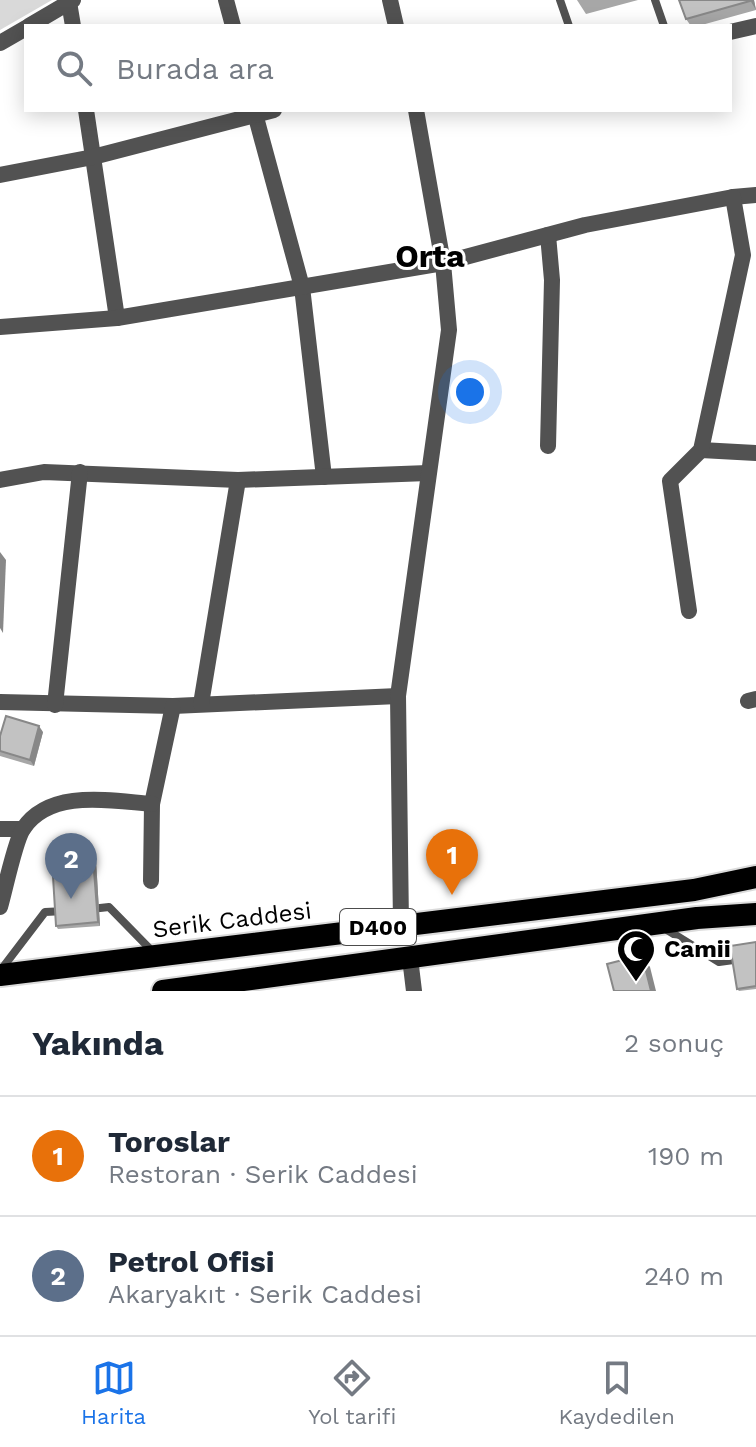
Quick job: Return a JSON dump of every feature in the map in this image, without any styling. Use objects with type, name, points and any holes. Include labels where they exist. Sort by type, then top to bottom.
[{"type":"highway","name":"Serik Caddesi","points":[[0,973],[694,890],[756,877]]},
{"type":"highway","name":"D400","points":[[163,991],[656,924],[756,914]]},
{"type":"street","points":[[226,0],[232,24]]},
{"type":"street","points":[[390,0],[396,24]]},
{"type":"street","points":[[33,24],[71,1],[73,24]]},
{"type":"street","points":[[732,32],[756,26]]},
{"type":"street","points":[[0,43],[24,29]]},
{"type":"street","points":[[86,112],[117,318]]},
{"type":"street","points":[[0,175],[93,157],[255,112],[302,287],[324,477]]},
{"type":"street","points":[[401,924],[398,696],[449,330],[443,263],[417,112]]},
{"type":"street","points":[[0,327],[117,318],[443,263],[585,225],[756,195]]},
{"type":"street","points":[[689,611],[670,481],[701,450],[743,255],[733,197]]},
{"type":"street","points":[[548,235],[552,280],[548,446]]},
{"type":"street","points":[[701,450],[756,453]]},
{"type":"street","points":[[0,480],[44,472],[238,480],[428,473]]},
{"type":"street","points":[[55,705],[80,472]]},
{"type":"street","points":[[201,704],[238,480]]},
{"type":"street","points":[[0,702],[173,706],[398,696]]},
{"type":"street","points":[[151,881],[152,804],[173,706]]},
{"type":"street","points":[[0,907],[23,829],[37,816],[59,803],[99,800],[152,804]]},
{"type":"street","points":[[0,829],[23,829]]},
{"type":"street","points":[[410,958],[414,991]]},
{"type":"lane","points":[[560,0],[568,24]]},
{"type":"lane","points":[[655,0],[663,24]]},
{"type":"lane","points":[[83,909],[109,907],[157,956]]},
{"type":"lane","points":[[0,973],[45,912],[70,910]]},
{"type":"lane","points":[[656,924],[719,962],[756,957]]},
{"type":"shaded area","points":[[0,0],[52,0],[0,30]]},
{"type":"building","points":[[679,0],[750,0],[750,1],[686,19]]},
{"type":"building","points":[[6,716],[39,726],[30,760],[0,751],[0,736]]},
{"type":"building","points":[[93,858],[98,922],[56,926],[52,860]]},
{"type":"building","points":[[756,942],[756,986],[737,989],[730,946]]},
{"type":"building","points":[[642,955],[651,991],[614,991],[607,964]]},
{"type":"place","name":"Toroslar","points":[[452,895]]},
{"type":"place","name":"Petrol Ofisi","points":[[71,899]]},
{"type":"place","name":"Camii","points":[[636,983]]},
{"type":"district","name":"Orta","points":[[430,256]]}]
